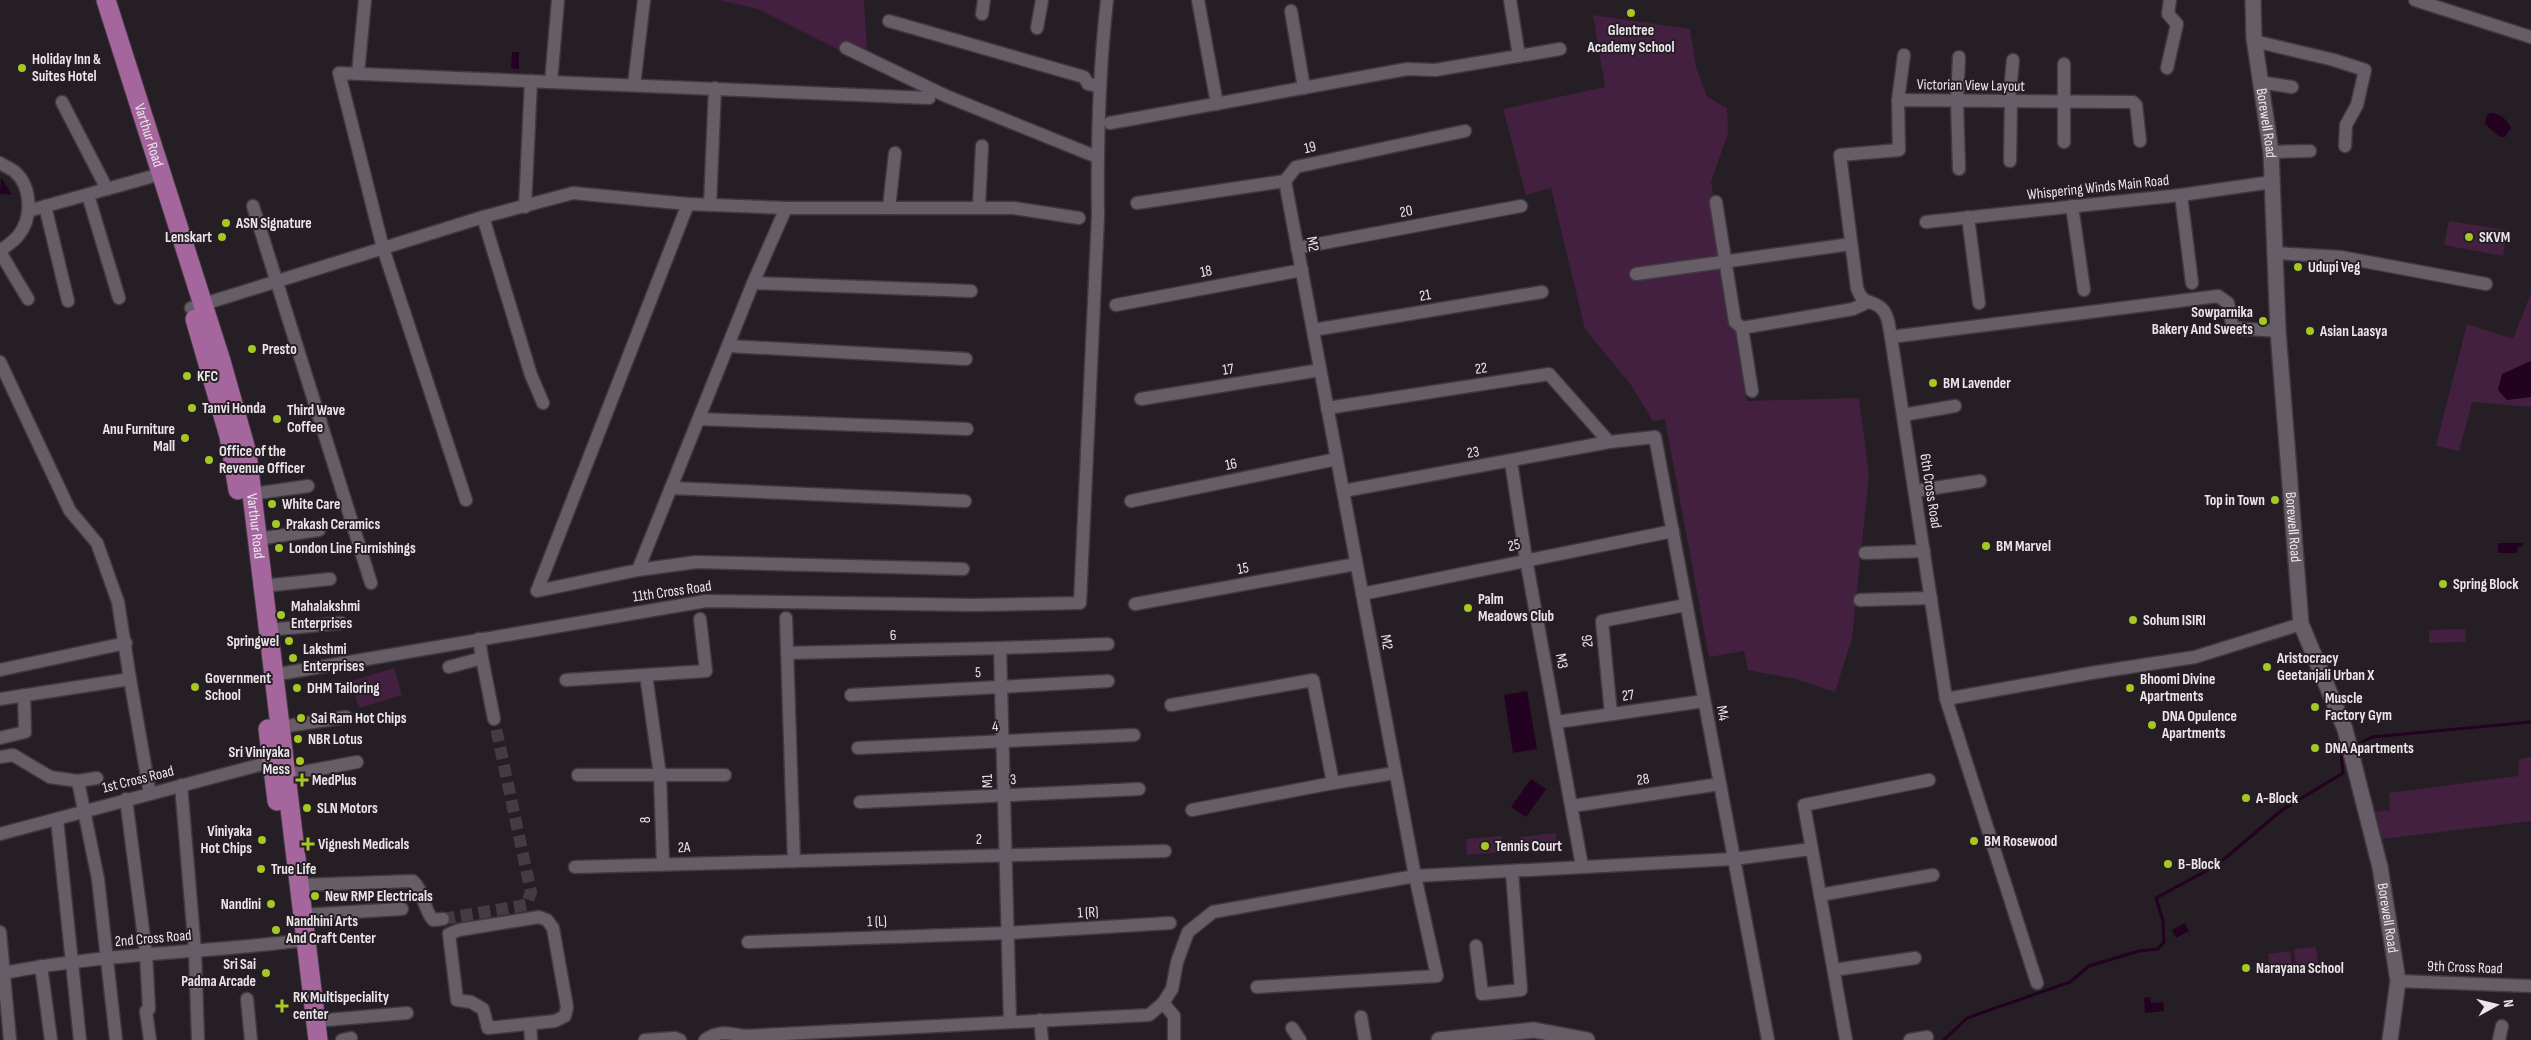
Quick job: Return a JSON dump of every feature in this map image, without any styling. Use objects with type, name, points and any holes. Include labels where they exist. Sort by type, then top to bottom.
[{"type":"main road","name":"Varthur Road","points":[[94,0],[150,177],[197,306],[247,453],[281,728],[281,765],[300,941],[312,1019],[306,1040]]},
{"type":"main road","name":"Varthur Road","points":[[106,0],[197,306],[236,467],[299,885],[302,915],[300,941]]},
{"type":"street","points":[[358,73],[365,0]]},
{"type":"street","points":[[551,82],[558,0]]},
{"type":"street","points":[[634,85],[644,0]]},
{"type":"street","points":[[982,14],[984,0]]},
{"type":"street","points":[[1037,28],[1042,0]]},
{"type":"street","points":[[846,48],[946,96],[1097,157],[1100,86],[1107,0]]},
{"type":"street","points":[[1198,0],[1217,104]]},
{"type":"street","points":[[1510,0],[1519,56]]},
{"type":"street","points":[[2167,68],[2177,24],[2168,14],[2170,0]]},
{"type":"street","name":"Borewell Road","points":[[2253,0],[2254,41],[2271,152],[2278,332],[2301,624],[2347,739],[2380,867],[2398,981],[2390,1040]]},
{"type":"street","points":[[2416,0],[2531,36]]},
{"type":"street","points":[[1291,11],[1304,88]]},
{"type":"street","points":[[889,21],[1084,77],[1088,84],[1100,86]]},
{"type":"street","points":[[2254,41],[2334,60],[2365,70],[2355,110],[2346,125],[2345,146]]},
{"type":"street","points":[[1110,124],[1407,69],[1435,70],[1560,49]]},
{"type":"street","points":[[1898,100],[1904,55]]},
{"type":"street","points":[[1959,57],[1957,101],[1959,169]]},
{"type":"street","points":[[2010,161],[2012,60]]},
{"type":"street","points":[[2064,64],[2064,142]]},
{"type":"street","points":[[1084,77],[1089,71],[1101,72]]},
{"type":"street","points":[[466,500],[383,248],[339,74],[358,73],[929,98]]},
{"type":"street","points":[[525,207],[531,81]]},
{"type":"street","points":[[2259,82],[2292,87]]},
{"type":"street","points":[[710,205],[715,88]]},
{"type":"street","name":"Victorian View Layout","points":[[1866,303],[1860,296],[1857,288],[1840,155],[1899,150],[1898,100],[2132,102],[2136,105],[2140,141]]},
{"type":"street","points":[[62,102],[107,189]]},
{"type":"street","name":"19","points":[[1285,181],[1296,167],[1465,131]]},
{"type":"street","points":[[979,207],[982,146]]},
{"type":"street","points":[[2271,152],[2310,150]]},
{"type":"street","points":[[889,208],[895,153]]},
{"type":"street","name":"11th Cross Road","points":[[273,675],[706,600],[973,605],[1080,603],[1098,216],[1097,157]]},
{"type":"street","points":[[0,163],[14,171],[23,182],[29,204],[27,222],[20,235],[0,252],[28,298]]},
{"type":"street","points":[[28,211],[150,177]]},
{"type":"street","points":[[1138,203],[1285,181]]},
{"type":"street","name":"M2","points":[[1257,986],[1437,976],[1395,773],[1285,181]]},
{"type":"street","name":"Whispering Winds Main Road","points":[[1926,222],[2181,195],[2272,182]]},
{"type":"street","points":[[197,306],[276,283],[482,217],[573,193],[688,204],[786,208],[1014,208],[1079,218]]},
{"type":"street","points":[[88,195],[119,298]]},
{"type":"street","points":[[2181,195],[2192,283]]},
{"type":"street","points":[[1716,202],[1734,322],[1742,328],[1752,391]]},
{"type":"street","points":[[688,204],[537,591],[638,570],[696,562],[963,569]]},
{"type":"street","points":[[45,206],[68,301]]},
{"type":"street","points":[[253,206],[371,583]]},
{"type":"street","name":"20","points":[[1297,248],[1521,206]]},
{"type":"street","points":[[2072,206],[2084,290]]},
{"type":"street","points":[[638,570],[786,208]]},
{"type":"street","points":[[482,217],[542,403]]},
{"type":"street","points":[[1968,217],[1979,303]]},
{"type":"street","points":[[1636,274],[1851,244]]},
{"type":"street","points":[[2275,253],[2341,256],[2486,284]]},
{"type":"street","name":"18","points":[[1116,305],[1302,270]]},
{"type":"street","points":[[754,283],[971,291]]},
{"type":"street","name":"21","points":[[1313,330],[1542,292]]},
{"type":"street","points":[[1742,328],[1853,309],[1866,303],[1882,308],[1887,317],[1891,337],[2218,296],[2228,302],[2234,328],[2278,332]]},
{"type":"street","name":"6th Cross Road","points":[[1891,337],[1946,699],[2037,983]]},
{"type":"street","points":[[728,346],[966,359]]},
{"type":"street","points":[[0,362],[70,511],[97,543],[118,602],[150,794]]},
{"type":"street","name":"17","points":[[1140,400],[1320,370]]},
{"type":"street","name":"22","points":[[1327,408],[1549,374],[1609,442]]},
{"type":"street","points":[[1904,415],[1955,406]]},
{"type":"street","points":[[699,419],[967,429]]},
{"type":"street","name":"M4","points":[[1609,442],[1655,437],[1768,1040]]},
{"type":"street","name":"23","points":[[1343,491],[1512,462],[1609,442]]},
{"type":"street","name":"16","points":[[1131,501],[1337,459]]},
{"type":"street","name":"M3","points":[[1512,462],[1526,559],[1582,866]]},
{"type":"street","points":[[1915,491],[1980,481]]},
{"type":"street","points":[[252,494],[308,486]]},
{"type":"street","points":[[671,488],[965,501]]},
{"type":"street","points":[[258,538],[319,530]]},
{"type":"street","name":"25","points":[[1362,594],[1526,559],[1673,531]]},
{"type":"street","points":[[1865,553],[1924,552]]},
{"type":"street","name":"15","points":[[1135,604],[1356,564]]},
{"type":"street","points":[[263,586],[330,579]]},
{"type":"street","points":[[1860,600],[1931,598]]},
{"type":"street","name":"26","points":[[1611,714],[1602,621],[1686,605]]},
{"type":"street","points":[[786,618],[794,861]]},
{"type":"street","points":[[566,680],[706,671],[700,620]]},
{"type":"street","points":[[268,630],[341,623]]},
{"type":"street","points":[[1946,699],[2091,672],[2195,657],[2301,624]]},
{"type":"street","points":[[479,639],[494,719]]},
{"type":"street","points":[[0,670],[126,643]]},
{"type":"street","points":[[1000,648],[1108,644]]},
{"type":"street","name":"6","points":[[787,653],[1000,648]]},
{"type":"street","name":"M1","points":[[1000,648],[1010,1021]]},
{"type":"street","points":[[449,667],[482,658]]},
{"type":"street","name":"8","points":[[646,675],[660,775],[663,864]]},
{"type":"street","points":[[0,699],[130,679]]},
{"type":"street","points":[[1171,705],[1313,680],[1333,783]]},
{"type":"street","name":"5","points":[[851,695],[1108,681]]},
{"type":"street","points":[[0,738],[25,732],[24,695]]},
{"type":"street","name":"27","points":[[1557,722],[1704,701]]},
{"type":"street","points":[[281,728],[346,717]]},
{"type":"street","name":"4","points":[[858,748],[1134,735]]},
{"type":"street","points":[[0,757],[13,755],[50,777],[78,781],[97,778]]},
{"type":"street","name":"1st Cross Road","points":[[0,834],[57,819],[85,809],[281,765],[358,762]]},
{"type":"street","points":[[1192,810],[1395,773]]},
{"type":"street","points":[[578,775],[725,775]]},
{"type":"street","points":[[1846,1040],[1804,805],[1929,780]]},
{"type":"street","points":[[78,781],[98,879],[116,1040]]},
{"type":"street","name":"28","points":[[1572,806],[1720,784]]},
{"type":"street","points":[[181,786],[195,951],[198,1040]]},
{"type":"street","name":"3","points":[[860,802],[1138,789]]},
{"type":"street","points":[[126,799],[146,953],[149,1009],[146,1011],[150,1040]]},
{"type":"street","points":[[57,819],[74,962],[80,1040]]},
{"type":"street","points":[[705,1040],[713,1034],[728,1032],[740,1038],[1010,1021],[1149,1015],[1163,1003],[1172,989],[1177,962],[1188,932],[1212,912],[1415,876],[1734,859],[1812,849]]},
{"type":"street","name":"2","points":[[794,861],[1166,851]]},
{"type":"street","name":"2A","points":[[575,867],[794,861]]},
{"type":"street","points":[[1476,946],[1482,994],[1521,990],[1512,872]]},
{"type":"street","points":[[1820,896],[1933,875]]},
{"type":"street","points":[[299,885],[413,881],[418,885],[426,912],[433,920],[443,920]]},
{"type":"street","points":[[302,915],[402,908]]},
{"type":"street","points":[[539,918],[547,920],[552,928],[567,1007],[565,1016],[555,1021],[525,1024],[488,1028],[483,1009],[471,1002],[457,1000],[449,934],[459,930],[539,918]]},
{"type":"street","name":"1 (R)","points":[[1008,933],[1170,923]]},
{"type":"street","points":[[0,932],[4,973],[2,988],[10,1040]]},
{"type":"street","name":"1 (L)","points":[[748,942],[1008,933]]},
{"type":"street","name":"2nd Cross Road","points":[[4,973],[41,966],[146,953],[238,949],[300,941]]},
{"type":"street","points":[[1834,970],[1915,958]]},
{"type":"street","points":[[41,966],[51,1040]]},
{"type":"street","name":"9th Cross Road","points":[[2398,981],[2531,986]]},
{"type":"street","points":[[247,999],[251,1040]]},
{"type":"street","points":[[1163,1003],[1174,1016],[1174,1040]]},
{"type":"street","points":[[312,1019],[407,1013]]},
{"type":"street","points":[[1361,1016],[1365,1040]]},
{"type":"street","points":[[1040,1020],[1042,1040]]},
{"type":"street","points":[[523,1040],[525,1024]]},
{"type":"street","points":[[525,1024],[531,1040]]},
{"type":"street","points":[[2499,1040],[2502,1026]]},
{"type":"street","points":[[1292,1028],[1300,1040]]},
{"type":"street","points":[[1439,1040],[1534,1030],[1587,1040]]},
{"type":"street","points":[[1910,1040],[1927,1037]]},
{"type":"street","points":[[645,1040],[680,1040]]},
{"type":"shaded area","points":[[719,0],[864,0],[868,65],[758,9]]},
{"type":"shaded area","points":[[1593,15],[1690,29],[1696,67],[1707,97],[1727,108],[1728,133],[1711,182],[1747,401],[1859,398],[1869,475],[1852,638],[1835,692],[1796,679],[1748,670],[1744,651],[1709,657],[1665,419],[1653,421],[1631,385],[1585,329],[1551,188],[1526,195],[1503,109],[1605,87]]},
{"type":"shaded area","points":[[512,52],[519,52],[519,69],[511,68]]},
{"type":"shaded area","points":[[2493,113],[2504,118],[2511,128],[2505,137],[2500,137],[2485,124],[2487,114]]},
{"type":"shaded area","points":[[1,177],[12,195],[0,194]]},
{"type":"shaded area","name":"SKVM","points":[[2449,221],[2507,230],[2503,256],[2444,245]]},
{"type":"shaded area","points":[[2531,293],[2531,407],[2472,402],[2459,451],[2436,446],[2467,324],[2513,339]]},
{"type":"shaded area","points":[[2531,361],[2531,397],[2507,400],[2498,390],[2502,374]]},
{"type":"shaded area","points":[[2498,543],[2523,543],[2523,546],[2518,547],[2517,553],[2498,553]]},
{"type":"shaded area","points":[[2465,629],[2466,642],[2429,643],[2429,630]]},
{"type":"shaded area","points":[[394,668],[402,695],[359,708],[351,681]]},
{"type":"shaded area","points":[[1527,691],[1537,749],[1513,753],[1504,695]]},
{"type":"shaded area","points":[[2531,757],[2531,821],[2382,839],[2376,812],[2390,810],[2389,793],[2518,776],[2519,759]]},
{"type":"shaded area","points":[[1531,779],[1546,789],[1526,817],[1511,807]]},
{"type":"shaded area","name":"Tennis Court","points":[[1556,833],[1557,848],[1521,852],[1519,837]]},
{"type":"shaded area","name":"Tennis Court","points":[[1502,836],[1504,852],[1467,855],[1466,839]]},
{"type":"shaded area","points":[[2185,923],[2189,931],[2176,938],[2172,930]]},
{"type":"shaded area","points":[[2316,947],[2319,971],[2297,973],[2294,949]]},
{"type":"shaded area","points":[[2290,951],[2293,972],[2271,975],[2268,954]]},
{"type":"shaded area","points":[[2150,997],[2151,1003],[2163,1002],[2164,1011],[2145,1013],[2144,998]]},
{"type":"waterway","points":[[2355,746],[2372,737],[2531,722]]},
{"type":"waterway","points":[[1944,1040],[1967,1018],[2070,982],[2089,966],[2139,951],[2158,949],[2164,942],[2163,921],[2156,898],[2217,865],[2282,810],[2343,773],[2341,753],[2347,750]]},
{"type":"tunnel","points":[[443,919],[526,905],[531,892],[494,719]]},
{"type":"place","name":"Glentree Academy School","points":[[1631,13]]},
{"type":"place","name":"Holiday Inn & Suites Hotel","points":[[22,68]]},
{"type":"place","name":"ASN Signature","points":[[226,223]]},
{"type":"place","name":"Lenskart","points":[[222,237]]},
{"type":"place","name":"SKVM","points":[[2469,237]]},
{"type":"place","name":"Udupi Veg","points":[[2298,267]]},
{"type":"place","name":"Sowparnika Bakery And Sweets","points":[[2263,321]]},
{"type":"place","name":"Asian Laasya","points":[[2310,331]]},
{"type":"place","name":"Presto","points":[[252,349]]},
{"type":"place","name":"KFC","points":[[187,376]]},
{"type":"place","name":"BM Lavender","points":[[1933,383]]},
{"type":"place","name":"Tanvi Honda","points":[[192,408]]},
{"type":"place","name":"Third Wave Coffee","points":[[277,419]]},
{"type":"place","name":"Anu Furniture Mall","points":[[185,438]]},
{"type":"place","name":"Office of the Revenue Officer","points":[[209,460]]},
{"type":"place","name":"Top in Town","points":[[2275,500]]},
{"type":"place","name":"White Care","points":[[272,504]]},
{"type":"place","name":"Prakash Ceramics","points":[[276,524]]},
{"type":"place","name":"BM Marvel","points":[[1986,546]]},
{"type":"place","name":"London Line Furnishings","points":[[279,548]]},
{"type":"place","name":"Spring Block","points":[[2443,584]]},
{"type":"place","name":"Palm Meadows Club","points":[[1468,608]]},
{"type":"place","name":"Mahalakshmi Enterprises","points":[[281,615]]},
{"type":"place","name":"Sohum ISIRI","points":[[2133,620]]},
{"type":"place","name":"Springwel","points":[[289,641]]},
{"type":"place","name":"Lakshmi Enterprises","points":[[293,658]]},
{"type":"place","name":"Aristocracy Geetanjali Urban X","points":[[2267,667]]},
{"type":"place","name":"Government School","points":[[195,687]]},
{"type":"place","name":"DHM Tailoring","points":[[297,688]]},
{"type":"place","name":"Bhoomi Divine Apartments","points":[[2130,688]]},
{"type":"place","name":"Muscle Factory Gym","points":[[2315,707]]},
{"type":"place","name":"Sai Ram Hot Chips","points":[[301,718]]},
{"type":"place","name":"DNA Opulence Apartments","points":[[2152,725]]},
{"type":"place","name":"NBR Lotus","points":[[298,739]]},
{"type":"place","name":"DNA Apartments","points":[[2315,748]]},
{"type":"place","name":"Sri Viniyaka Mess","points":[[300,761]]},
{"type":"place","name":"MedPlus","points":[[302,780]]},
{"type":"place","name":"A-Block","points":[[2246,798]]},
{"type":"place","name":"SLN Motors","points":[[307,808]]},
{"type":"place","name":"Viniyaka Hot Chips","points":[[262,840]]},
{"type":"place","name":"BM Rosewood","points":[[1974,841]]},
{"type":"place","name":"Vignesh Medicals","points":[[308,844]]},
{"type":"place","name":"Tennis Court","points":[[1485,846]]},
{"type":"place","name":"B-Block","points":[[2168,864]]},
{"type":"place","name":"True Life","points":[[261,869]]},
{"type":"place","name":"New RMP Electricals","points":[[315,896]]},
{"type":"place","name":"Nandini","points":[[271,904]]},
{"type":"place","name":"Nandhini Arts And Craft Center","points":[[276,930]]},
{"type":"place","name":"Narayana School","points":[[2246,968]]},
{"type":"place","name":"Sri Sai Padma Arcade","points":[[266,973]]},
{"type":"place","name":"RK Multispeciality center","points":[[282,1006]]}]
